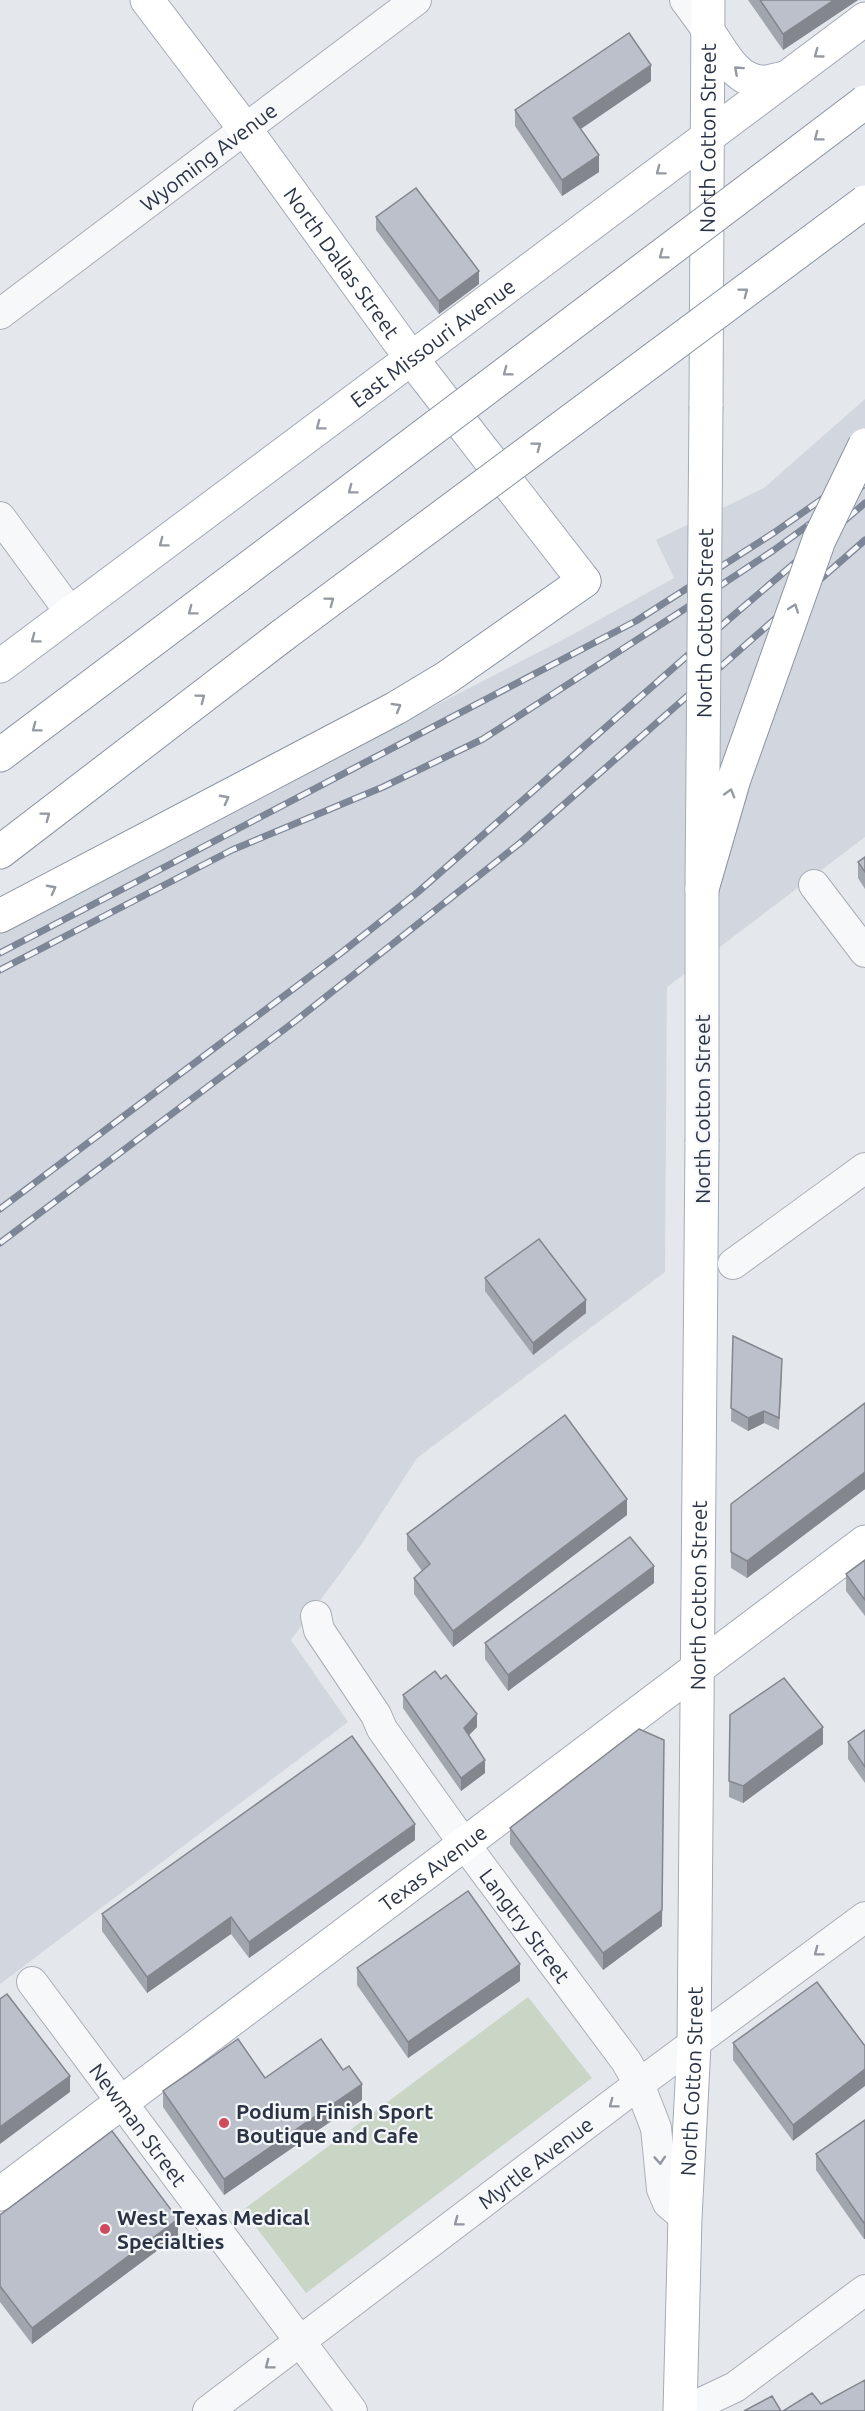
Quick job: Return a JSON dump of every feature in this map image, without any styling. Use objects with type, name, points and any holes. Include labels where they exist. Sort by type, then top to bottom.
[{"type":"main road","name":"North Dallas Street","points":[[0,916],[396,708],[465,666],[584,581],[411,358],[245,129],[147,0]]},
{"type":"main road","points":[[708,15],[735,70],[748,78],[761,82],[785,78]]},
{"type":"main road","name":"North Cotton Street","points":[[681,2410],[685,2218],[694,2045],[699,1668],[698,1500],[708,15]]},
{"type":"main road","name":"East Missouri Avenue","points":[[0,666],[865,19]]},
{"type":"main road","points":[[0,755],[865,102]]},
{"type":"main road","points":[[0,852],[283,635],[865,202]]},
{"type":"main road","points":[[702,889],[734,779],[819,540],[865,445]]},
{"type":"main road","name":"Texas Avenue","points":[[0,2194],[865,1542]]},
{"type":"street","name":"Wyoming Avenue","points":[[0,314],[416,0]]},
{"type":"street","points":[[685,0],[708,15]]},
{"type":"street","points":[[0,517],[70,612]]},
{"type":"street","points":[[814,885],[865,952]]},
{"type":"street","points":[[733,1264],[865,1168]]},
{"type":"street","name":"Langtry Street","points":[[316,1616],[319,1630],[376,1715],[382,1729],[619,2052],[639,2084]]},
{"type":"street","name":"Myrtle Avenue","points":[[208,2411],[639,2084],[865,1917]]},
{"type":"street","name":"Newman Street","points":[[32,1982],[352,2411]]},
{"type":"street","name":"North Cotton Street","points":[[639,2084],[658,2138],[662,2189],[668,2202],[685,2218]]},
{"type":"street","points":[[681,2410],[735,2387],[865,2290]]},
{"type":"shaded area","points":[[865,399],[865,837],[667,987],[665,1272],[417,1458],[361,1545],[291,1640],[348,1722],[0,1984],[0,931],[570,636],[674,578],[656,540],[764,488]]},
{"type":"green space","points":[[528,1997],[592,2078],[306,2293],[243,2210]]},
{"type":"building","points":[[760,0],[834,0],[783,34]]},
{"type":"building","points":[[629,33],[651,65],[573,118],[599,155],[562,180],[515,110]]},
{"type":"building","points":[[416,188],[479,271],[439,301],[376,217]]},
{"type":"building","points":[[865,857],[865,872],[858,862]]},
{"type":"building","points":[[539,1239],[586,1300],[533,1343],[485,1278]]},
{"type":"building","points":[[733,1336],[782,1359],[779,1418],[764,1411],[748,1418],[731,1408]]},
{"type":"building","points":[[865,1403],[865,1472],[747,1561],[731,1552],[731,1504]]},
{"type":"building","points":[[565,1415],[627,1499],[453,1631],[414,1578],[430,1564],[407,1534]]},
{"type":"building","points":[[630,1537],[654,1566],[508,1675],[485,1643]]},
{"type":"building","points":[[865,1560],[865,1600],[846,1574]]},
{"type":"building","points":[[435,1671],[441,1679],[446,1675],[477,1714],[464,1728],[485,1760],[461,1778],[403,1695]]},
{"type":"building","points":[[784,1678],[823,1727],[743,1786],[729,1781],[730,1715]]},
{"type":"building","points":[[639,1729],[664,1740],[662,1910],[603,1953],[510,1828]]},
{"type":"building","points":[[865,1730],[865,1767],[848,1742]]},
{"type":"building","points":[[352,1736],[415,1824],[249,1942],[231,1917],[147,1977],[102,1914]]},
{"type":"building","points":[[468,1891],[520,1964],[408,2042],[357,1968]]},
{"type":"building","points":[[817,1982],[865,2046],[865,2069],[793,2125],[733,2043]]},
{"type":"building","points":[[7,1994],[70,2076],[0,2127],[0,1999]]},
{"type":"building","points":[[238,2039],[265,2078],[321,2039],[343,2070],[349,2066],[362,2084],[224,2179],[163,2091]]},
{"type":"building","points":[[865,2120],[865,2222],[864,2223],[816,2154]]},
{"type":"building","points":[[112,2131],[178,2219],[32,2328],[0,2286],[0,2215]]},
{"type":"building","points":[[865,2380],[865,2411],[783,2411],[812,2393],[821,2404]]},
{"type":"building","points":[[772,2396],[781,2411],[744,2411]]},
{"type":"railway","points":[[0,953],[636,621],[775,532],[865,469]]},
{"type":"railway","points":[[0,970],[232,850],[383,787],[483,739],[774,550],[865,484]]},
{"type":"railway","points":[[0,1209],[341,953],[418,892],[865,503]]},
{"type":"railway","points":[[0,1243],[294,1022],[520,843],[865,540]]},
{"type":"place","name":"Podium Finish Sport Boutique and Cafe","points":[[224,2123]]},
{"type":"place","name":"West Texas Medical Specialties","points":[[105,2229]]}]
